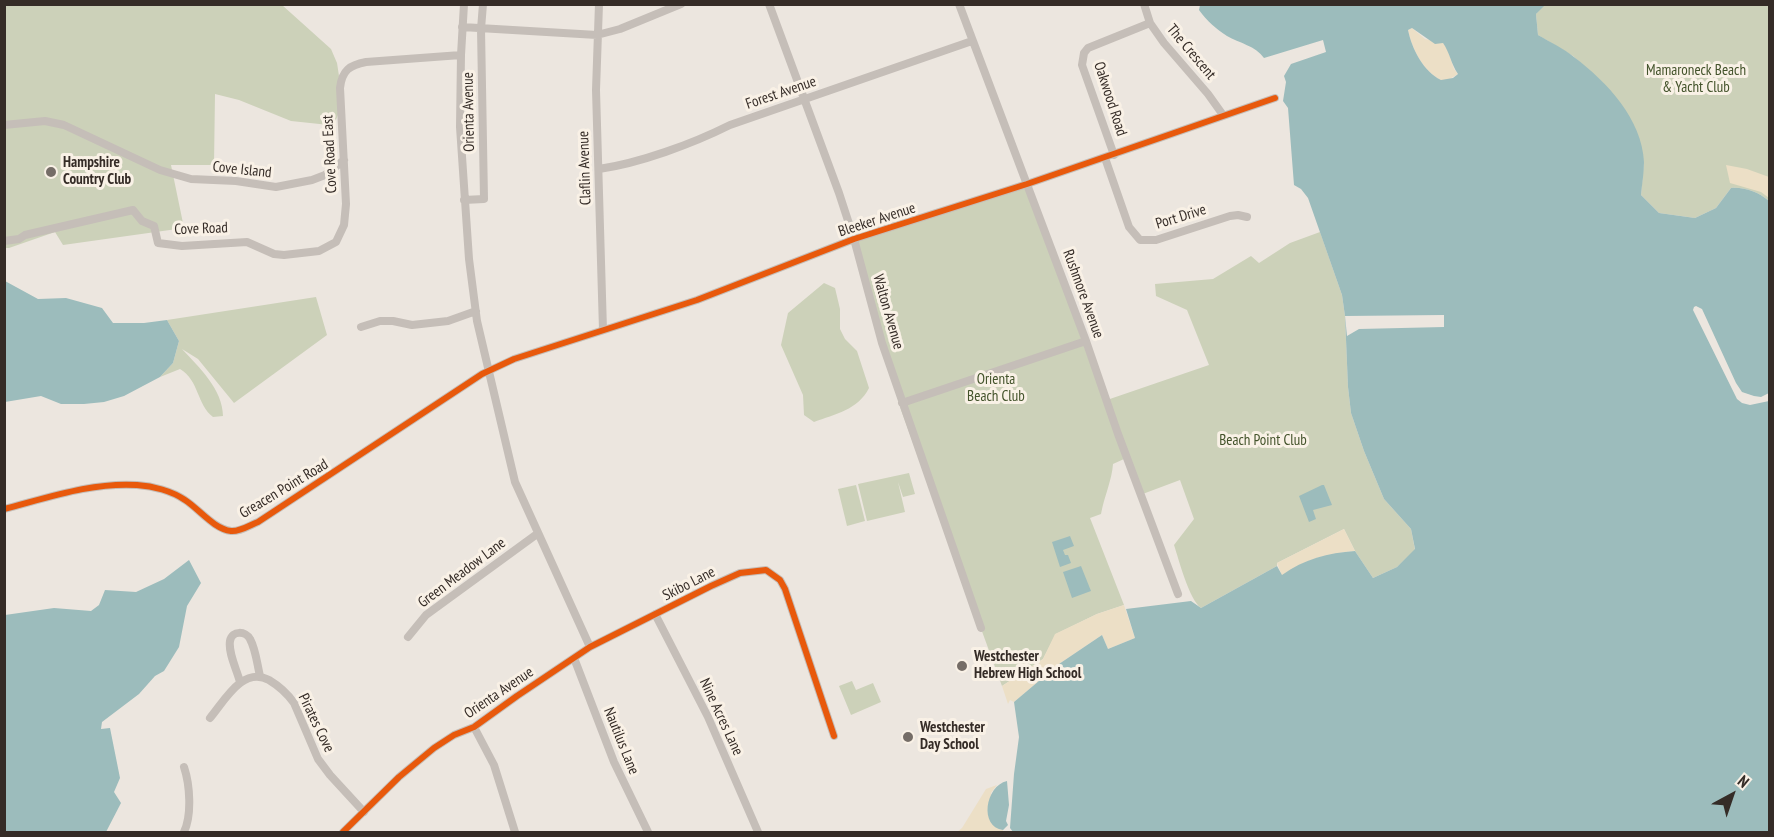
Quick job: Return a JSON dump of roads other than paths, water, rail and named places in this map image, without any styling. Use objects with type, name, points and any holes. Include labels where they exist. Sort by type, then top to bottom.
[{"type":"street","name":"Orienta Avenue","points":[[342,832],[419,759],[454,735],[474,727],[590,647],[514,482],[476,311],[464,200],[460,127],[464,4]]},
{"type":"street","name":"Orienta Avenue","points":[[464,200],[484,199],[481,29],[483,4]]},
{"type":"street","name":"Claflin Avenue","points":[[598,4],[596,90],[603,330]]},
{"type":"street","points":[[462,27],[597,35],[620,29],[681,4]]},
{"type":"street","name":"Walton Avenue","points":[[769,4],[806,99],[854,239],[882,344],[981,628]]},
{"type":"street","name":"Rushmore Avenue","points":[[959,4],[1178,594]]},
{"type":"street","name":"The Crescent","points":[[1144,4],[1150,23],[1164,43],[1223,115]]},
{"type":"street","name":"Oakwood Road","points":[[1114,154],[1082,65],[1084,53],[1088,48],[1150,23]]},
{"type":"street","name":"Forest Avenue","points":[[599,169],[618,166],[705,138],[730,125],[972,41]]},
{"type":"street","name":"Cove Road East","points":[[341,235],[345,225],[346,204],[340,88],[344,72],[354,64],[366,62],[461,55]]},
{"type":"street","name":"Bleeker Avenue","points":[[490,370],[514,359],[697,300],[854,239],[1105,158],[1275,98]]},
{"type":"street","name":"Cove Island","points":[[4,125],[45,121],[64,125],[160,170],[191,179],[236,181],[276,187],[325,175],[344,160]]},
{"type":"street","name":"Port Drive","points":[[1105,158],[1129,227],[1140,240],[1156,240],[1238,214],[1247,217]]},
{"type":"street","name":"Cove Road","points":[[4,241],[133,210],[142,221],[154,226],[158,243],[182,246],[247,242],[274,254],[295,254],[319,251],[336,242],[341,235]]},
{"type":"street","points":[[361,327],[380,321],[411,325],[448,321],[476,311]]},
{"type":"street","points":[[902,403],[1086,341]]},
{"type":"street","name":"Greacen Point Road","points":[[4,509],[92,487],[137,485],[186,500],[221,527],[232,531],[238,530],[258,522],[490,370]]},
{"type":"street","name":"Green Meadow Lane","points":[[408,637],[426,615],[537,534]]},
{"type":"street","name":"Skibo Lane","points":[[590,647],[740,573],[766,570],[780,580],[785,589],[834,736]]},
{"type":"street","name":"Nine Acres Lane","points":[[655,614],[708,717],[758,832]]},
{"type":"street","points":[[210,718],[240,682],[260,676],[250,639],[245,633],[239,632],[230,638],[230,646],[240,682]]},
{"type":"street","name":"Nautilus Lane","points":[[574,658],[614,762],[648,832]]},
{"type":"street","name":"Pirates Cove","points":[[260,676],[274,683],[288,695],[318,759],[364,812]]},
{"type":"street","points":[[474,727],[494,765],[515,832]]},
{"type":"street","points":[[184,767],[188,804],[184,832]]},
{"type":"water","points":[[1200,5],[1545,5],[1536,14],[1538,35],[1565,51],[1599,78],[1630,116],[1642,146],[1644,162],[1641,195],[1659,213],[1695,218],[1716,208],[1731,188],[1751,191],[1769,201],[1769,832],[1013,832],[1010,828],[1019,737],[1014,702],[1059,664],[1102,635],[1108,649],[1135,638],[1126,609],[1191,601],[1201,608],[1277,566],[1282,575],[1308,561],[1345,552],[1355,551],[1373,578],[1397,567],[1415,549],[1411,529],[1384,499],[1351,413],[1342,295],[1308,198],[1301,189],[1294,185],[1288,108],[1283,101],[1286,82],[1284,76],[1291,64],[1326,52],[1323,40],[1264,58],[1252,48],[1219,31],[1199,10]],"holes":[[[1412,28],[1435,44],[1443,43],[1458,74],[1453,78],[1441,80],[1429,71],[1415,52],[1408,30]]]},
{"type":"water","points":[[5,281],[38,299],[66,298],[102,308],[113,323],[167,320],[179,341],[173,363],[160,377],[124,396],[104,402],[61,404],[41,396],[5,402]]},
{"type":"water","points":[[1322,485],[1332,505],[1313,510],[1316,519],[1309,522],[1299,496]]},
{"type":"water","points":[[1070,536],[1074,546],[1063,550],[1071,563],[1060,567],[1052,542]]},
{"type":"water","points":[[189,560],[201,583],[187,606],[179,647],[164,671],[155,676],[139,694],[102,722],[101,729],[110,728],[120,778],[114,792],[121,803],[106,832],[5,832],[5,615],[54,608],[91,611],[99,605],[105,590],[136,592],[164,579]]},
{"type":"water","points":[[1081,566],[1091,591],[1072,598],[1063,572]]},
{"type":"water","points":[[1007,781],[1009,805],[1006,821],[1008,825],[1003,830],[990,822],[988,806],[994,790]]},
{"type":"place","name":"Hampshire Country Club","points":[[51,172]]},
{"type":"place","name":"Westchester Hebrew High School","points":[[962,666]]},
{"type":"place","name":"Westchester Day School","points":[[908,737]]},
{"type":"park label","name":"Mamaroneck Beach & Yacht Club","points":[[1696,80]]},
{"type":"park label","name":"Orienta Beach Club","points":[[996,388]]},
{"type":"park label","name":"Beach Point Club","points":[[1263,441]]}]
